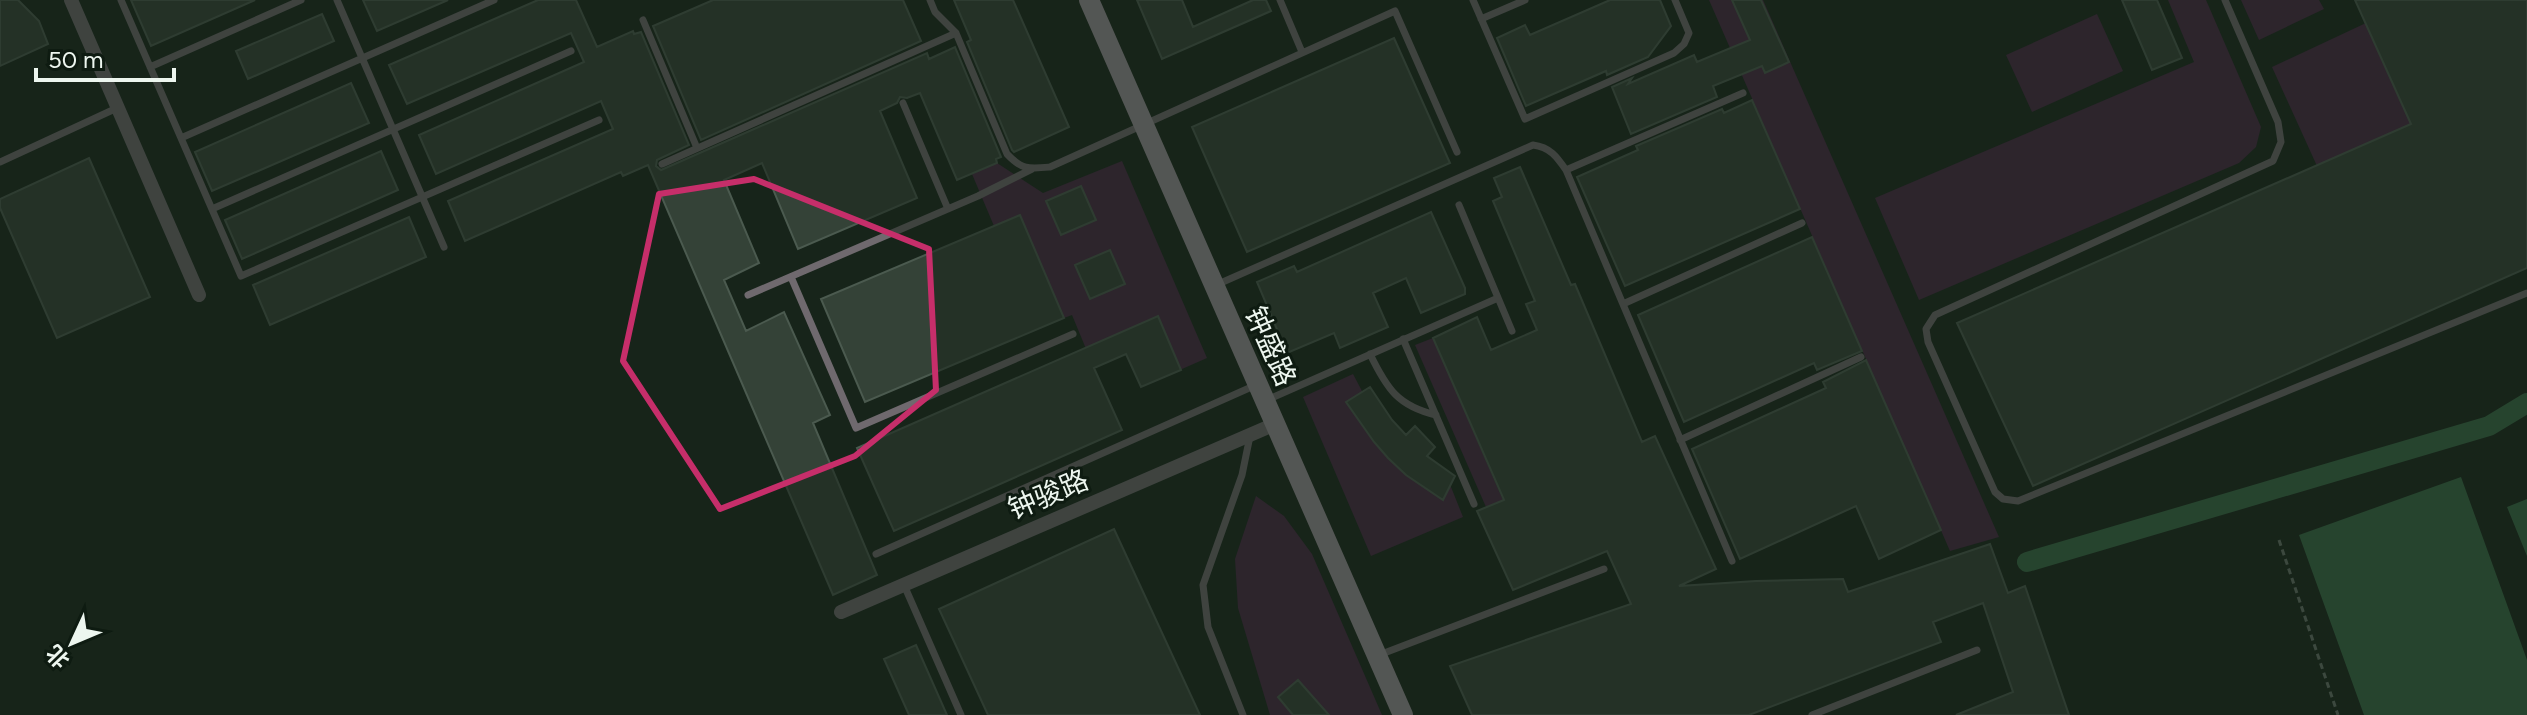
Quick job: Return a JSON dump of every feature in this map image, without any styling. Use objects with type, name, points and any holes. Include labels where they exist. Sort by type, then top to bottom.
[{"type":"street","points":[[71,0],[199,295]]},
{"type":"street","name":"钟盛路","points":[[1089,0],[1403,715]]},
{"type":"street","name":"钟骏路","points":[[841,612],[1275,424]]},
{"type":"lane","points":[[121,0],[241,276],[599,120]]},
{"type":"lane","points":[[150,67],[301,0]]},
{"type":"lane","points":[[337,0],[444,247]]},
{"type":"lane","points":[[181,138],[494,0]]},
{"type":"lane","points":[[930,0],[935,12],[956,33],[1007,154],[1017,165],[1032,169],[1050,167],[1395,11],[1457,152]]},
{"type":"lane","points":[[1280,0],[1302,52]]},
{"type":"lane","points":[[1473,0],[1525,119],[1674,53],[1684,44],[1689,33],[1675,0]]},
{"type":"lane","points":[[1481,19],[1525,0]]},
{"type":"lane","points":[[2225,0],[2278,122],[2281,142],[2273,161],[1935,315],[1926,329],[1928,342],[1995,492],[2003,499],[2018,501],[2527,293]]},
{"type":"lane","points":[[643,20],[697,148]]},
{"type":"lane","points":[[662,164],[956,33]]},
{"type":"lane","points":[[212,209],[571,51]]},
{"type":"lane","points":[[1566,170],[1743,93]]},
{"type":"lane","points":[[903,103],[948,209]]},
{"type":"lane","points":[[1,158],[117,108]]},
{"type":"lane","points":[[1214,285],[1533,145],[1542,146],[1552,152],[1566,170],[1732,561]]},
{"type":"lane","points":[[748,295],[1010,182],[1032,169]]},
{"type":"lane","points":[[1459,205],[1512,331]]},
{"type":"lane","points":[[1623,304],[1802,223]]},
{"type":"lane","points":[[791,277],[856,428],[1073,334]]},
{"type":"lane","points":[[876,554],[1261,393],[1370,354],[1498,298]]},
{"type":"lane","points":[[1403,339],[1474,504]]},
{"type":"lane","points":[[1370,354],[1382,379],[1397,397],[1414,410],[1436,415]]},
{"type":"lane","points":[[1680,440],[1861,357]]},
{"type":"lane","points":[[1243,715],[1208,627],[1203,585],[1242,475],[1251,435]]},
{"type":"lane","points":[[1377,656],[1604,569]]},
{"type":"lane","points":[[904,585],[961,715]]},
{"type":"lane","points":[[1812,715],[1977,650]]},
{"type":"path","points":[[2279,540],[2338,715]]},
{"type":"highlighted area","points":[[754,179],[929,249],[936,390],[855,456],[720,509],[623,361],[659,194]]},
{"type":"shaded area","points":[[1709,0],[1763,0],[1999,537],[1950,551]]},
{"type":"shaded area","points":[[2168,0],[2206,0],[2261,127],[2256,147],[2239,163],[1919,300],[1875,198],[2194,62]]},
{"type":"shaded area","points":[[2241,0],[2319,0],[2324,9],[2259,40]]},
{"type":"shaded area","points":[[2097,14],[2123,71],[2032,112],[2006,55]]},
{"type":"shaded area","points":[[2366,23],[2411,124],[2317,166],[2272,67]]},
{"type":"shaded area","points":[[1122,161],[1207,358],[1141,387],[1126,354],[1094,368],[1072,315],[1064,318],[1019,216],[994,226],[972,174],[997,163],[1043,193]]},
{"type":"shaded area","points":[[1433,338],[1503,500],[1486,507],[1415,345]]},
{"type":"shaded area","points":[[1353,374],[1372,410],[1449,482],[1463,517],[1371,556],[1303,397]]},
{"type":"shaded area","points":[[2461,477],[2527,660],[2527,715],[2364,715],[2299,535]]},
{"type":"shaded area","points":[[1256,496],[1284,516],[1312,554],[1382,715],[1270,715],[1238,608],[1235,559]]},
{"type":"shaded area","points":[[2527,499],[2527,556],[2507,507]]},
{"type":"building","points":[[0,0],[18,0],[39,21],[48,44],[0,66]]},
{"type":"building","points":[[131,0],[255,0],[151,46]]},
{"type":"building","points":[[363,0],[448,0],[377,31]]},
{"type":"building","points":[[538,0],[576,0],[597,47],[633,31],[634,34],[641,32],[689,145],[657,160],[656,166],[661,170],[927,53],[929,59],[955,47],[1001,157],[996,159],[997,163],[957,180],[920,93],[900,97],[897,103],[880,111],[917,198],[798,249],[762,163],[724,180],[759,263],[724,280],[746,331],[784,312],[830,415],[813,423],[877,575],[833,595],[648,165],[623,176],[621,172],[465,241],[448,201],[613,129],[601,101],[436,174],[419,135],[584,62],[571,33],[407,104],[389,65]]},
{"type":"building","points":[[713,0],[903,0],[921,41],[701,140],[653,26]]},
{"type":"building","points":[[954,0],[1013,0],[1069,127],[1014,152],[1012,150],[967,42],[971,40]]},
{"type":"building","points":[[1137,0],[1182,0],[1193,27],[1253,0],[1266,0],[1271,11],[1162,59]]},
{"type":"building","points":[[1610,0],[1660,0],[1671,26],[1648,57],[1607,75],[1606,71],[1526,106],[1497,38],[1525,25],[1530,35]]},
{"type":"building","points":[[1732,0],[1761,0],[1789,62],[1765,73],[1762,66],[1713,86],[1717,97],[1631,134],[1612,87],[1632,78],[1628,84],[1694,55],[1697,62],[1750,40]]},
{"type":"building","points":[[2122,0],[2157,0],[2182,58],[2152,70]]},
{"type":"building","points":[[2355,0],[2527,0],[2527,268],[2033,486],[1957,323],[2411,124]]},
{"type":"building","points":[[322,14],[334,41],[248,79],[236,51]]},
{"type":"building","points":[[1394,38],[1450,163],[1247,252],[1192,127]]},
{"type":"building","points":[[351,83],[369,123],[212,191],[195,152]]},
{"type":"building","points":[[1752,100],[1800,209],[1625,286],[1577,177],[1638,150],[1636,146],[1722,109],[1724,113]]},
{"type":"building","points":[[381,151],[398,190],[242,259],[225,220]]},
{"type":"building","points":[[89,158],[150,297],[57,338],[0,208],[0,199]]},
{"type":"building","points":[[1520,167],[1571,285],[1575,284],[1642,442],[1655,436],[1716,569],[1679,586],[1843,579],[1848,592],[1990,544],[2008,593],[2025,586],[2069,715],[1956,715],[2013,692],[1983,603],[1933,622],[1941,642],[1749,715],[1472,715],[1450,666],[1631,604],[1607,551],[1513,590],[1477,511],[1504,500],[1433,338],[1477,317],[1491,350],[1537,330],[1526,304],[1535,301],[1493,201],[1502,197],[1494,178]]},
{"type":"building","points":[[1081,186],[1096,220],[1061,235],[1046,201]]},
{"type":"building","points":[[1431,212],[1465,294],[1421,313],[1406,278],[1373,293],[1388,327],[1340,348],[1334,333],[1287,353],[1257,282],[1294,266],[1297,272]]},
{"type":"building","points":[[1020,215],[1064,318],[865,402],[821,299]]},
{"type":"building","points":[[409,217],[426,257],[270,325],[253,285]]},
{"type":"building","points":[[1812,237],[1862,351],[1817,370],[1814,363],[1684,422],[1638,315]]},
{"type":"building","points":[[1110,250],[1125,284],[1090,299],[1075,265]]},
{"type":"building","points":[[1158,316],[1181,370],[1141,387],[1126,354],[1094,368],[1122,430],[894,531],[857,448]]},
{"type":"building","points":[[1866,360],[1941,530],[1879,559],[1856,506],[1740,559],[1692,449],[1826,388],[1823,382]]},
{"type":"building","points":[[1370,387],[1406,435],[1415,426],[1435,447],[1427,456],[1455,476],[1443,500],[1406,475],[1388,458],[1346,402]]},
{"type":"building","points":[[1114,529],[1200,715],[988,715],[939,609]]},
{"type":"building","points":[[916,645],[947,715],[909,715],[884,659]]},
{"type":"building","points":[[1298,680],[1329,715],[1293,715],[1278,697]]},
{"type":"waterway","points":[[2027,562],[2489,426],[2527,403]]}]
